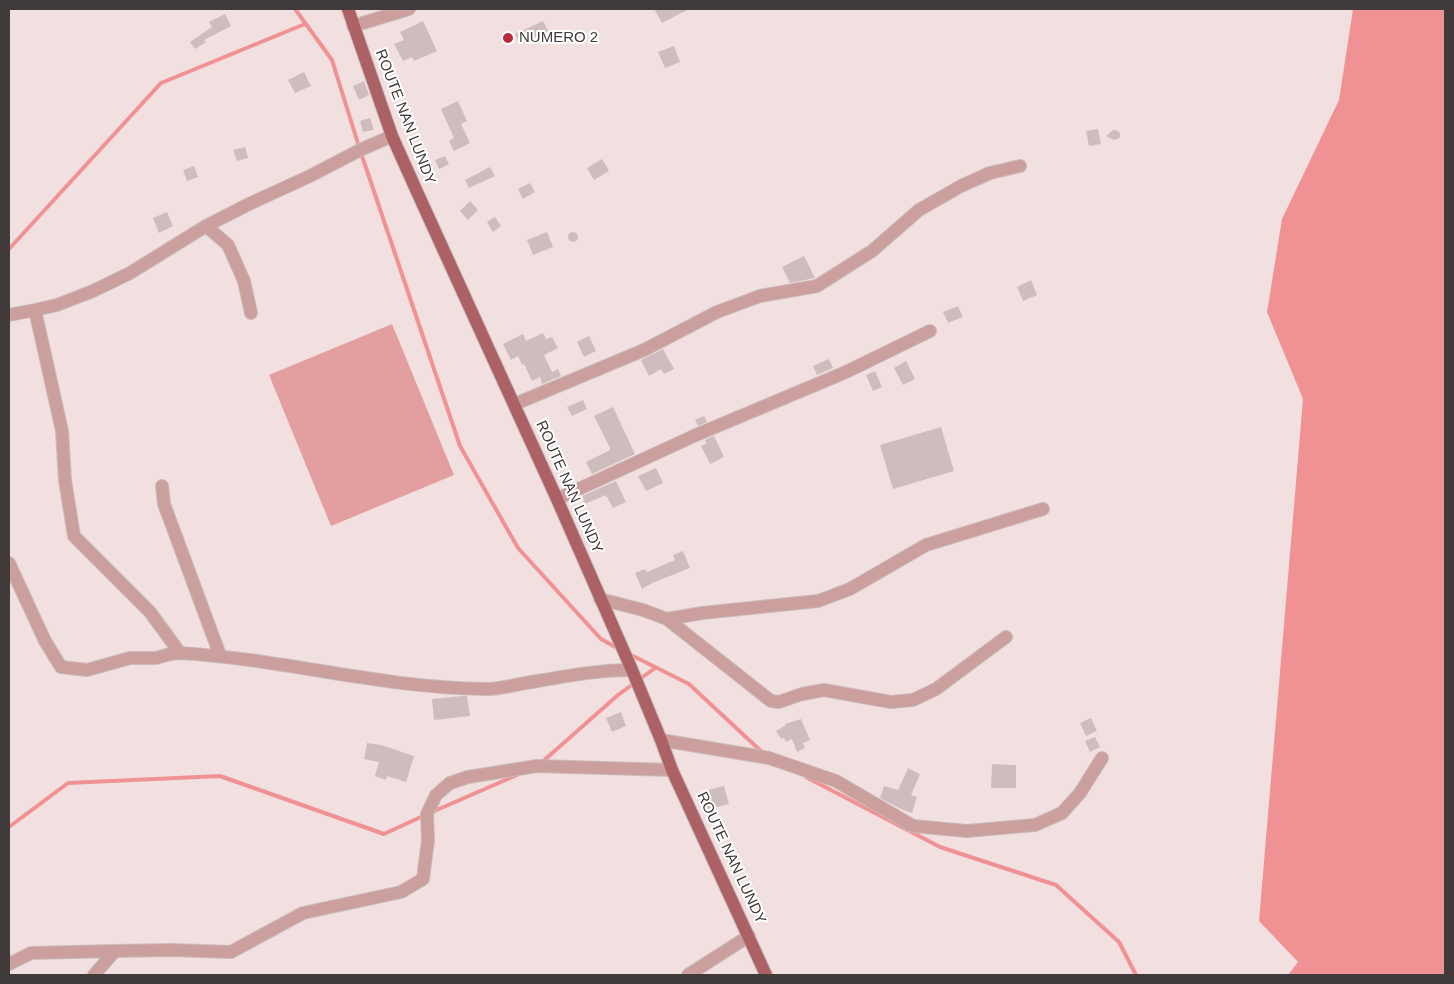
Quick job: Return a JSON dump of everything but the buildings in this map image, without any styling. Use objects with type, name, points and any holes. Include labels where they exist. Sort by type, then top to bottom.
[{"type":"main road","name":"ROUTE NAN LUNDY","points":[[348,9],[392,136],[515,404],[632,670],[672,770],[766,975]]},
{"type":"street","points":[[353,26],[410,9]]},
{"type":"street","points":[[9,315],[57,305],[130,273],[206,226],[392,136]]},
{"type":"street","points":[[515,404],[644,350],[734,305],[760,296],[817,286],[872,251],[919,210],[983,176],[1020,166]]},
{"type":"street","points":[[206,226],[228,245],[244,281],[251,313]]},
{"type":"street","points":[[35,310],[62,431],[65,480],[74,536],[150,612],[180,652]]},
{"type":"street","points":[[557,499],[696,435],[846,372],[930,331]]},
{"type":"street","points":[[162,486],[164,504],[220,655]]},
{"type":"street","points":[[667,619],[702,613],[818,601],[850,589],[926,545],[1043,509]]},
{"type":"street","points":[[9,563],[45,641],[60,667],[87,670],[130,658],[156,658],[180,652],[220,655],[400,684],[487,689],[594,672],[632,670]]},
{"type":"street","points":[[600,599],[643,610],[667,619],[771,700],[780,702],[802,694],[824,690],[891,702],[913,700],[936,689],[1006,638]]},
{"type":"street","points":[[661,740],[769,758],[836,781],[913,826],[967,831],[1036,825],[1062,813],[1080,793],[1102,758]]},
{"type":"street","points":[[9,964],[31,954],[172,950],[231,952],[303,913],[400,892],[423,879],[428,840],[427,814],[436,795],[450,783],[468,777],[538,766],[672,770]]},
{"type":"street","points":[[688,975],[749,936]]},
{"type":"street","points":[[94,975],[115,952]]},
{"type":"shaded area","points":[[1353,9],[1445,9],[1445,975],[1288,975],[1298,962],[1259,921],[1303,399],[1267,312],[1282,219],[1339,100]]},
{"type":"shaded area","points":[[392,324],[454,475],[331,526],[269,375]]},
{"type":"waterway","points":[[295,9],[332,60],[360,150],[460,446],[518,548],[601,639],[619,649]]},
{"type":"waterway","points":[[9,249],[161,83],[305,24]]},
{"type":"waterway","points":[[629,654],[689,684],[763,753]]},
{"type":"waterway","points":[[541,763],[618,695],[655,668]]},
{"type":"waterway","points":[[432,812],[517,775]]},
{"type":"waterway","points":[[9,827],[68,783],[220,776],[384,834],[423,816]]},
{"type":"waterway","points":[[806,777],[940,847],[1056,885],[1119,942],[1136,975]]},
{"type":"place","name":"NUMERO 2","points":[[508,38]]}]
